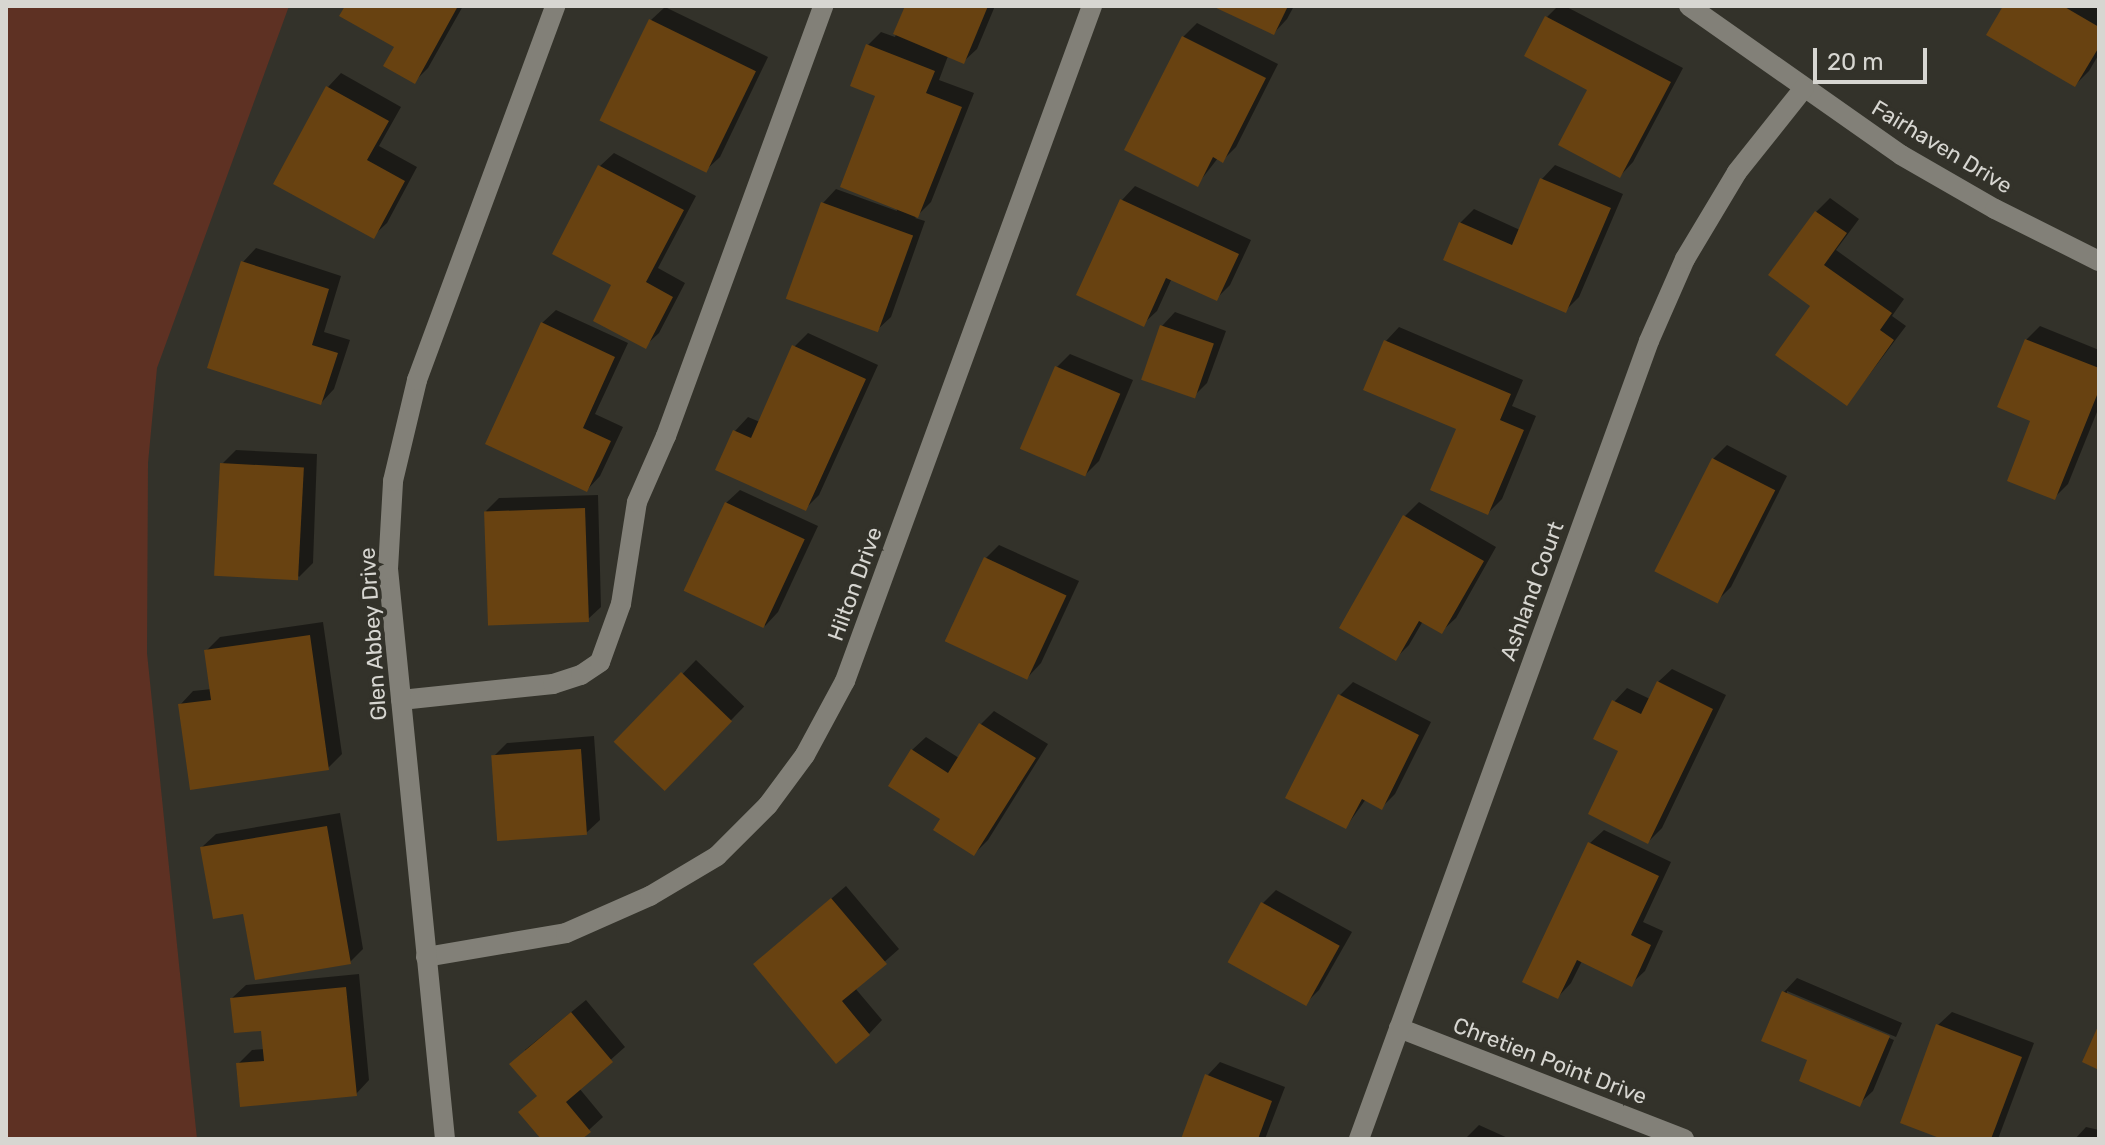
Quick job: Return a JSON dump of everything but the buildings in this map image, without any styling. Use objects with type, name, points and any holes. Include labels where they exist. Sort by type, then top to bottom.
[{"type":"street","name":"Glen Abbey Drive","points":[[445,1139],[388,569],[393,481],[417,380],[555,6]]},
{"type":"street","points":[[401,700],[553,684],[581,675],[600,662],[621,604],[637,502],[666,436],[823,6]]},
{"type":"street","name":"Hilton Drive","points":[[426,957],[566,933],[650,896],[717,856],[768,805],[805,755],[845,681],[1092,6]]},
{"type":"street","name":"Fairhaven Drive","points":[[1689,6],[1901,155],[1995,209],[2099,261]]},
{"type":"street","name":"Ashland Court","points":[[1359,1139],[1655,327],[1685,259],[1737,172],[1804,88]]},
{"type":"street","name":"Chretien Point Drive","points":[[1399,1028],[1684,1139]]},
{"type":"shaded area","points":[[6,6],[289,6],[157,368],[148,463],[147,653],[197,1139],[6,1139]]}]
